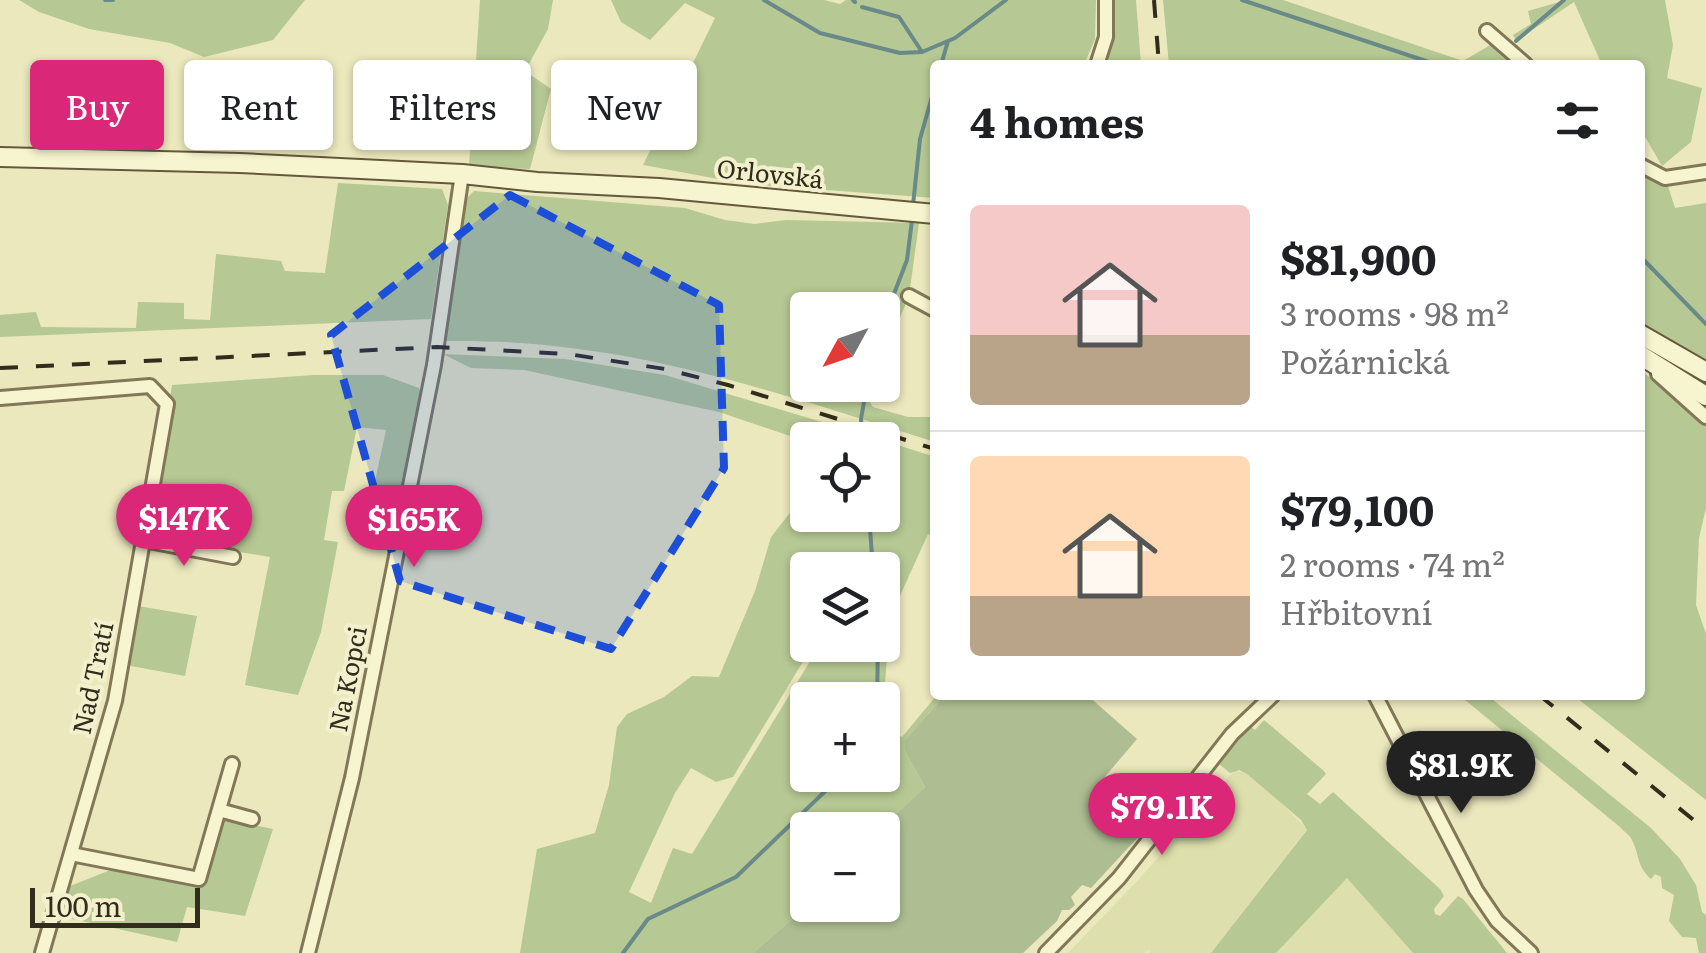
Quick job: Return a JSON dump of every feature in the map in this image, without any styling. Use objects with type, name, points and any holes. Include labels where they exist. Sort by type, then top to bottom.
[{"type":"main road","name":"Orlovská","points":[[0,157],[462,174],[928,213]]},
{"type":"main road","points":[[1645,337],[1706,372]]},
{"type":"main road","points":[[1645,360],[1706,396]]},
{"type":"street","points":[[1099,60],[1106,37],[1106,0]]},
{"type":"street","points":[[1488,32],[1520,60]]},
{"type":"street","points":[[1645,168],[1666,178],[1706,172]]},
{"type":"street","name":"Na Kopci","points":[[308,953],[352,778],[434,365],[462,174]]},
{"type":"street","points":[[909,296],[930,307]]},
{"type":"street","points":[[1645,362],[1706,418]]},
{"type":"street","name":"Nad Tratí","points":[[0,398],[150,386],[167,404],[115,701],[42,953]]},
{"type":"street","points":[[143,540],[233,557]]},
{"type":"street","points":[[1046,953],[1119,878],[1244,720],[1267,700]]},
{"type":"street","points":[[1377,700],[1476,890],[1504,929],[1530,953]]},
{"type":"street","points":[[71,854],[200,878],[232,764]]},
{"type":"street","points":[[219,810],[252,819]]},
{"type":"highlighted area","points":[[510,195],[719,305],[724,468],[611,649],[400,581],[331,335]]},
{"type":"green space","points":[[19,0],[305,0],[273,40],[204,57],[170,43],[89,29],[39,12]]},
{"type":"green space","points":[[480,0],[553,0],[548,29],[531,60],[476,60]]},
{"type":"green space","points":[[611,0],[824,0],[840,4],[846,0],[1096,0],[1095,39],[1086,60],[930,60],[930,198],[745,184],[643,165],[650,150],[697,150],[694,60],[715,18],[685,3],[650,40],[621,22]]},
{"type":"green space","points":[[1113,0],[1136,0],[1141,60],[1106,60],[1113,36]]},
{"type":"green space","points":[[1163,0],[1283,0],[1460,60],[1169,60]]},
{"type":"green space","points":[[1566,0],[1665,0],[1673,45],[1667,78],[1702,88],[1691,142],[1662,166],[1645,137],[1645,60],[1600,60],[1574,2],[1516,41],[1513,35],[1531,24],[1528,11]]},
{"type":"green space","points":[[1492,44],[1511,60],[1465,60]]},
{"type":"green space","points":[[531,75],[551,89],[530,169],[469,166],[470,150],[531,150]]},
{"type":"green space","points":[[1645,170],[1666,180],[1675,208],[1706,203],[1706,359],[1645,328]]},
{"type":"green space","points":[[338,183],[442,189],[448,205],[431,319],[0,337],[0,315],[36,312],[41,327],[136,328],[138,302],[184,303],[184,319],[210,320],[216,254],[281,261],[285,271],[325,273]]},
{"type":"green space","points":[[474,191],[685,208],[755,224],[786,220],[919,223],[909,296],[900,317],[900,292],[790,292],[790,397],[694,371],[573,348],[444,341],[462,203]]},
{"type":"green space","points":[[443,354],[565,359],[665,375],[822,422],[790,422],[790,436],[719,412],[524,370],[471,368]]},
{"type":"green space","points":[[1645,374],[1706,424],[1706,508],[1699,538],[1696,605],[1706,634],[1706,800],[1579,700],[1645,700]]},
{"type":"green space","points":[[313,375],[383,375],[419,388],[421,394],[398,509],[370,504],[386,430],[357,427],[344,491],[332,491],[324,540],[338,542],[321,632],[298,695],[245,685],[270,557],[149,537],[172,385]]},
{"type":"green space","points":[[805,402],[870,402],[873,407],[908,417],[930,417],[930,440],[900,431],[900,422],[870,422]]},
{"type":"green space","points":[[900,446],[930,455],[930,535],[900,596],[900,552],[790,552],[790,662],[803,662],[733,777],[716,782],[691,768],[675,793],[629,892],[651,903],[673,848],[692,854],[790,694],[790,792],[900,792],[900,736],[933,700],[941,700],[905,740],[905,751],[925,787],[898,812],[790,812],[790,921],[753,953],[520,953],[537,849],[595,833],[609,785],[617,727],[627,714],[664,697],[692,676],[719,677],[755,591],[771,537],[790,513],[790,532],[900,532]]},
{"type":"green space","points":[[138,606],[197,616],[185,676],[131,666],[126,660]]},
{"type":"green space","points":[[810,662],[887,662],[885,682],[797,682]]},
{"type":"green space","points":[[941,700],[1093,700],[1137,739],[1092,792],[1141,834],[1091,888],[1082,885],[1071,897],[1075,905],[1062,910],[1057,921],[1023,953],[753,953],[790,921],[900,922],[898,812],[925,787],[905,751],[905,740]]},
{"type":"green space","points":[[1465,700],[1493,700],[1651,828],[1680,859],[1696,885],[1706,915],[1706,953],[1699,953],[1696,938],[1682,937],[1669,921],[1674,895],[1662,888],[1661,877],[1655,874],[1651,879],[1646,874],[1628,835]]},
{"type":"green space","points":[[1264,720],[1326,774],[1307,794],[1320,804],[1333,792],[1440,889],[1444,896],[1434,909],[1435,914],[1440,916],[1458,896],[1507,953],[1413,953],[1347,878],[1276,953],[1211,953],[1307,830],[1301,820],[1247,774],[1239,770],[1230,773],[1219,764],[1250,726],[1255,730]]},
{"type":"green space","points":[[1235,770],[1247,774],[1271,793],[1307,829],[1211,953],[1149,953],[1150,949],[1144,953],[1068,953],[1140,878]]},
{"type":"green space","points":[[222,821],[273,829],[245,916],[187,907],[177,942],[59,916],[65,888],[113,869],[202,885]]},
{"type":"green space","points":[[1347,878],[1413,953],[1276,953],[1340,882]]},
{"type":"waterway","points":[[105,0],[113,0]]},
{"type":"waterway","points":[[764,0],[820,33],[900,53],[922,52],[955,38],[1006,0]]},
{"type":"waterway","points":[[1242,0],[1423,60]]},
{"type":"waterway","points":[[1516,41],[1564,0]]},
{"type":"waterway","points":[[862,7],[899,17],[922,52]]},
{"type":"waterway","points":[[942,60],[948,41]]},
{"type":"waterway","points":[[913,205],[920,139],[930,104]]},
{"type":"waterway","points":[[895,292],[907,260],[912,220]]},
{"type":"waterway","points":[[1645,261],[1706,324]]},
{"type":"waterway","points":[[861,422],[864,402]]},
{"type":"waterway","points":[[870,532],[872,552]]},
{"type":"waterway","points":[[877,682],[878,662]]},
{"type":"waterway","points":[[623,953],[648,919],[736,877],[824,792]]},
{"type":"railway","points":[[1154,0],[1159,60]]},
{"type":"railway","points":[[0,368],[437,347],[568,354],[665,369],[728,385],[930,447]]},
{"type":"railway","points":[[1545,700],[1706,830]]}]
